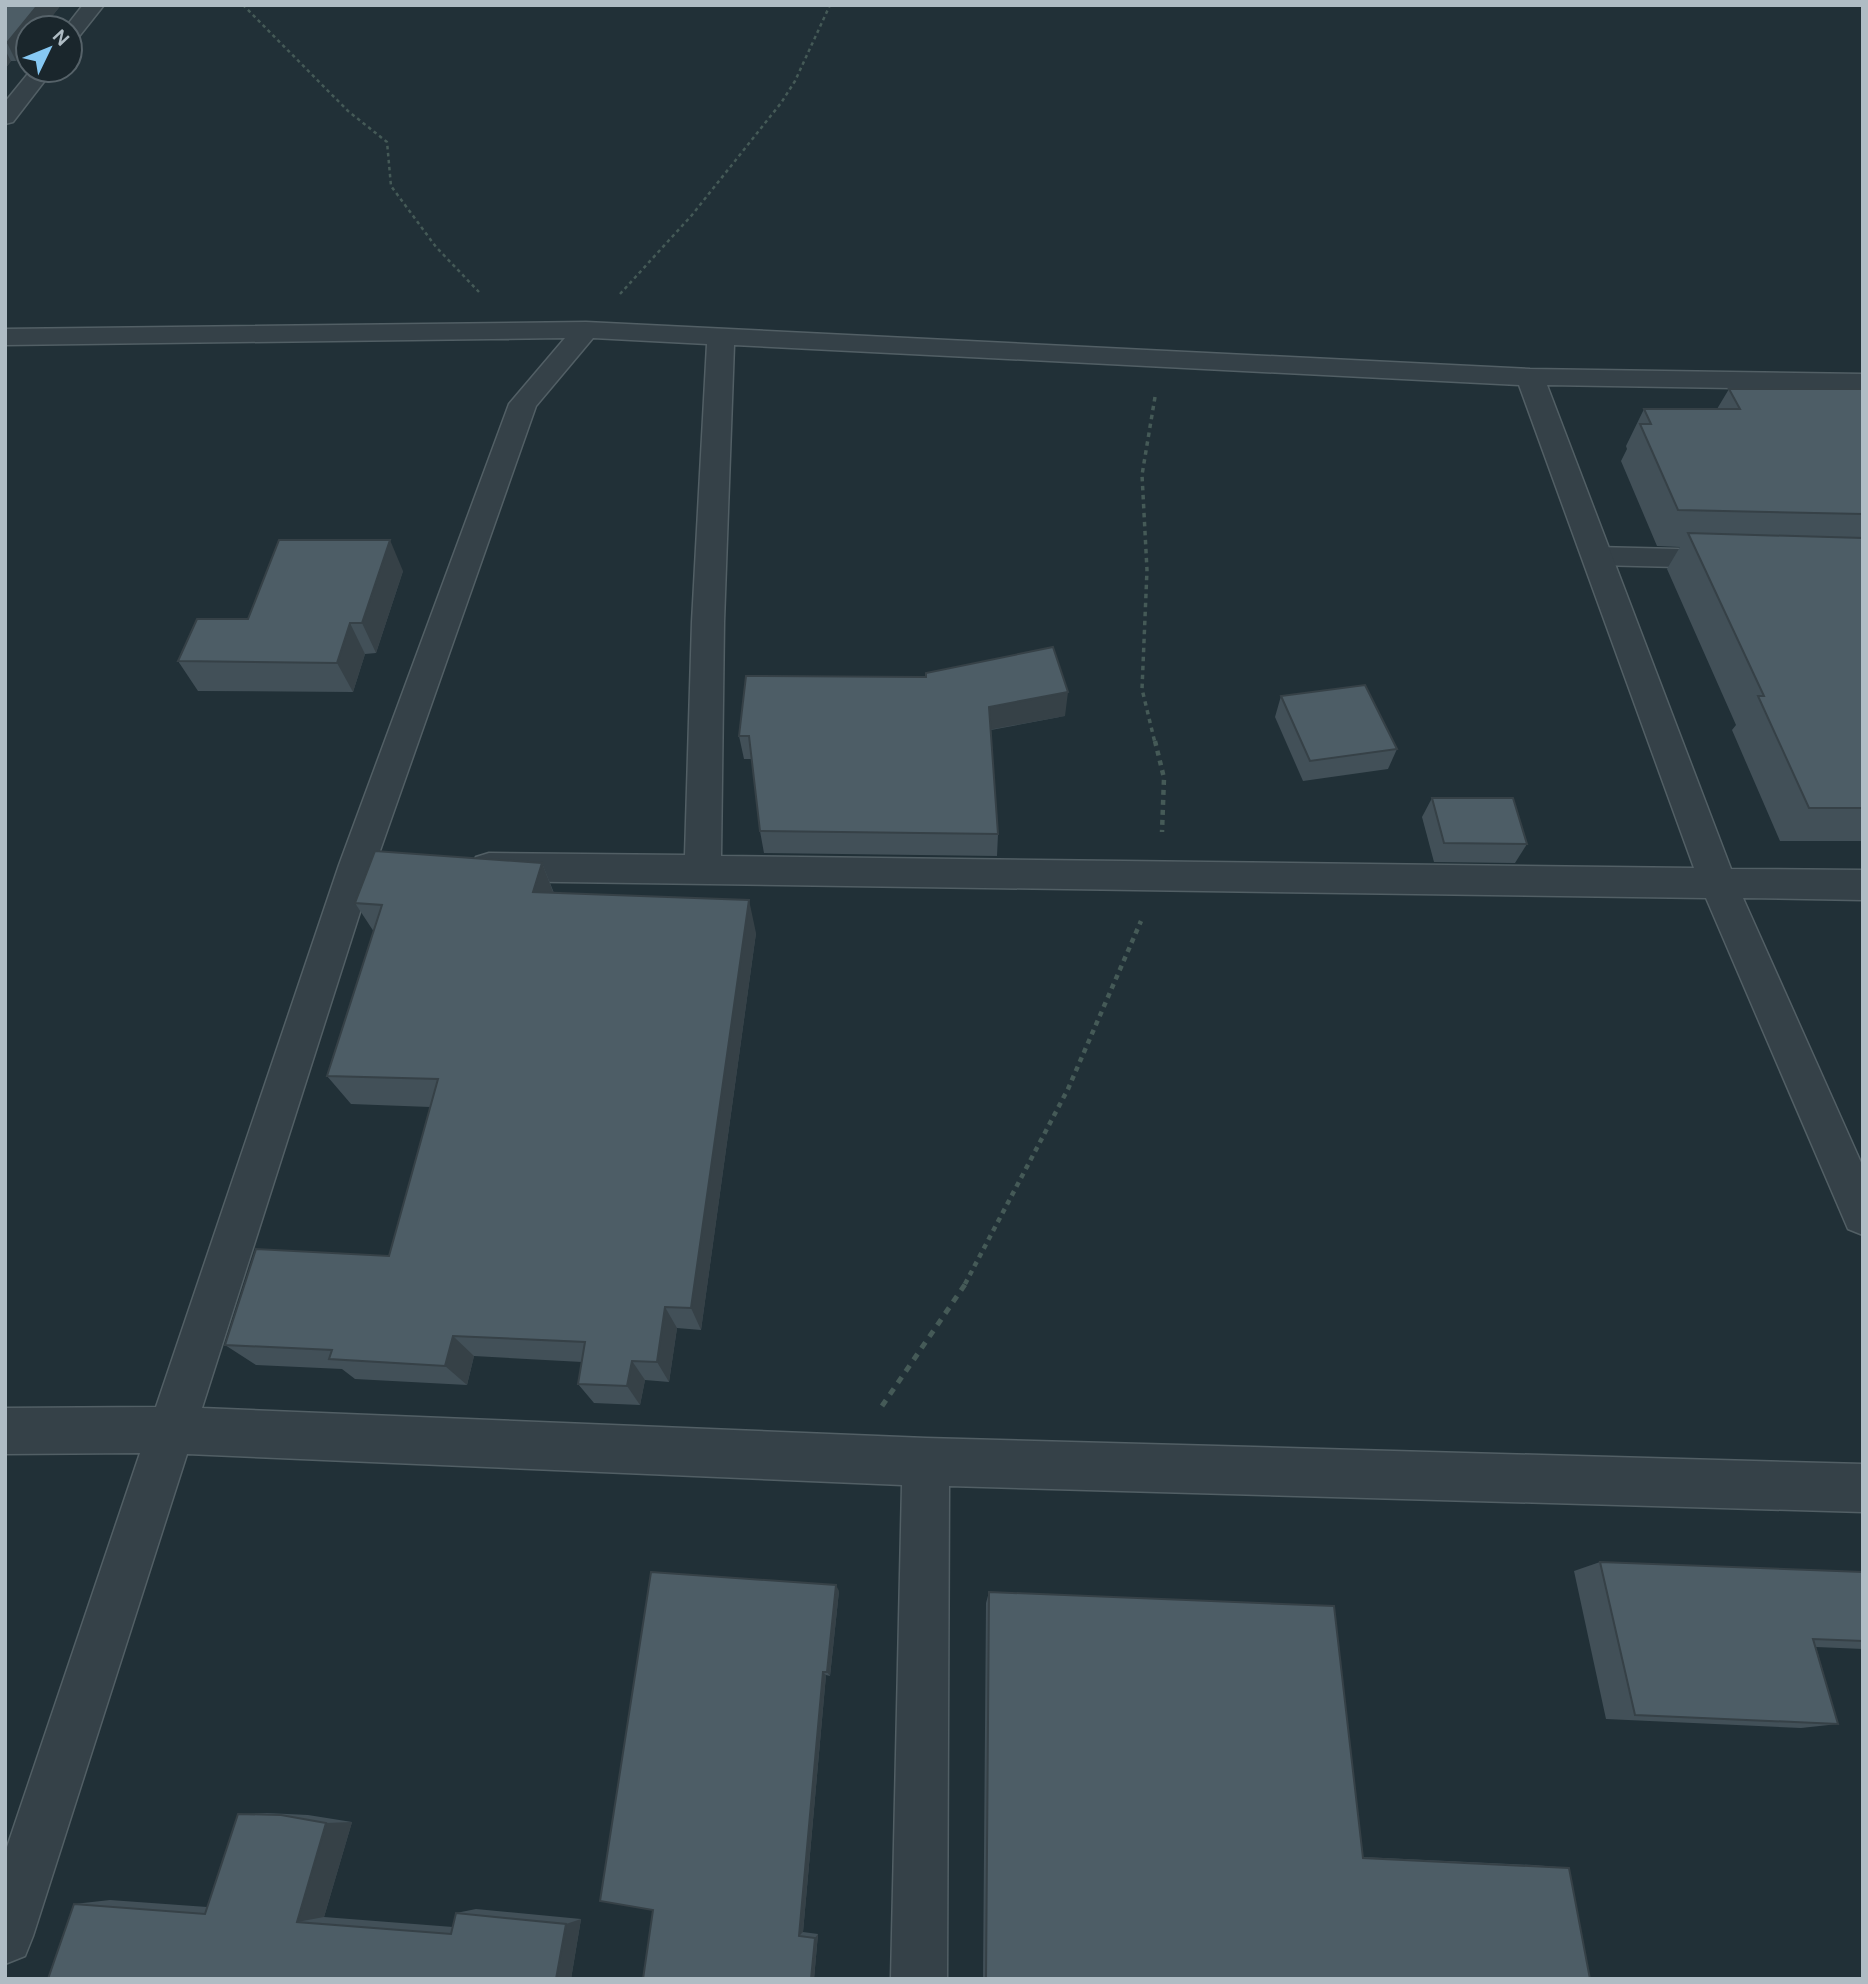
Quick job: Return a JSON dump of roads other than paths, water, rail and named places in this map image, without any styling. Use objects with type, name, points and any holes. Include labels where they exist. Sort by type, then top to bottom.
[{"type":"street","points":[[5,117],[31,84]]},
{"type":"street","points":[[5,1936],[171,1430],[371,865],[523,404],[586,330]]},
{"type":"street","points":[[5,337],[586,330],[1530,377],[1863,382]]},
{"type":"street","points":[[704,870],[708,622],[721,337]]},
{"type":"street","points":[[1530,377],[1718,883],[1863,1215]]},
{"type":"street","points":[[454,866],[1863,885]]},
{"type":"street","points":[[5,1431],[171,1430],[926,1462],[1863,1488]]},
{"type":"street","points":[[919,1979],[926,1462]]},
{"type":"lane","points":[[1596,556],[1743,560]]}]
